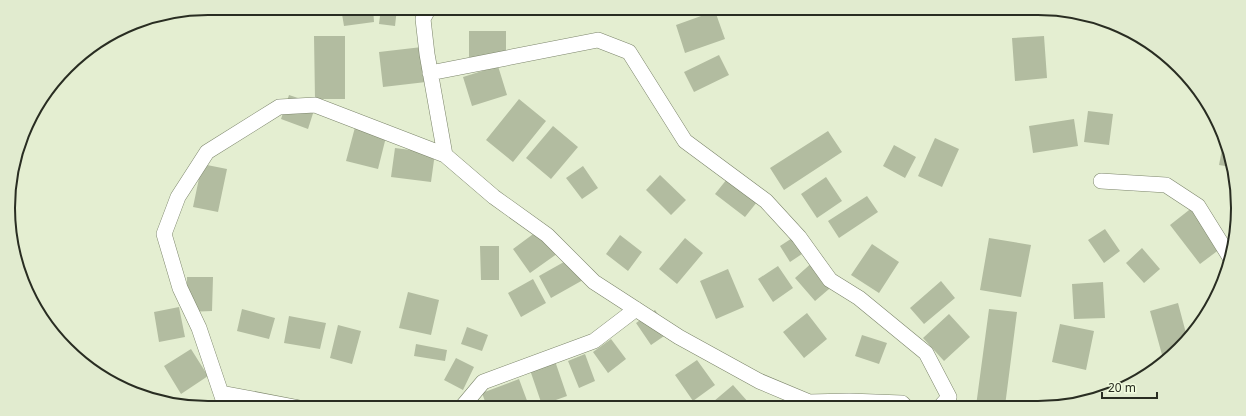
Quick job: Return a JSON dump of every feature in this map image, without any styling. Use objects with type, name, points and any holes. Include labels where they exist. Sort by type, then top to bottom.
[{"type":"street","points":[[425,15],[423,19],[430,73],[445,155]]},
{"type":"street","points":[[430,73],[598,40],[629,52],[685,141],[766,201],[799,237],[830,280],[859,298],[926,354],[949,397],[945,401]]},
{"type":"street","points":[[224,401],[198,328],[180,288],[164,234],[178,197],[207,152],[279,107],[315,105],[445,155],[494,197],[547,235],[594,282],[679,337],[799,401]]},
{"type":"street","points":[[1101,182],[1166,185],[1198,206],[1226,251]]},
{"type":"street","points":[[468,401],[483,382],[594,341],[636,309]]},
{"type":"street","points":[[221,393],[263,401]]},
{"type":"building","points":[[342,15],[374,15],[374,22],[344,26]]},
{"type":"building","points":[[380,15],[396,15],[395,26],[379,24]]},
{"type":"building","points":[[704,15],[716,15],[725,39],[685,53],[676,25]]},
{"type":"building","points":[[469,31],[506,31],[506,57],[469,57]]},
{"type":"building","points":[[314,36],[345,36],[345,99],[315,99]]},
{"type":"building","points":[[1044,36],[1047,78],[1015,81],[1012,38]]},
{"type":"building","points":[[422,47],[426,82],[383,87],[379,52]]},
{"type":"building","points":[[719,55],[729,75],[694,92],[684,72]]},
{"type":"building","points":[[498,66],[507,95],[472,106],[463,77]]},
{"type":"building","points":[[289,95],[316,104],[308,129],[281,119]]},
{"type":"building","points":[[519,99],[546,121],[513,162],[486,140]]},
{"type":"building","points":[[1088,111],[1113,114],[1109,145],[1084,142]]},
{"type":"building","points":[[358,116],[389,125],[378,169],[346,161]]},
{"type":"building","points":[[1074,119],[1078,146],[1033,153],[1029,126]]},
{"type":"building","points":[[553,126],[578,147],[551,179],[526,158]]},
{"type":"building","points":[[828,131],[842,152],[784,190],[770,168]]},
{"type":"building","points":[[935,138],[959,149],[942,187],[918,176]]},
{"type":"building","points":[[894,145],[916,157],[905,178],[883,166]]},
{"type":"building","points":[[395,148],[435,153],[431,182],[391,177]]},
{"type":"building","points":[[1222,150],[1226,166],[1219,165]]},
{"type":"building","points":[[202,164],[227,169],[218,212],[193,207]]},
{"type":"building","points":[[583,166],[598,188],[582,199],[566,178]]},
{"type":"building","points":[[731,174],[761,197],[745,217],[715,194]]},
{"type":"building","points":[[660,175],[686,200],[671,215],[646,190]]},
{"type":"building","points":[[826,177],[842,201],[817,218],[801,194]]},
{"type":"building","points":[[867,196],[878,212],[839,238],[828,221]]},
{"type":"building","points":[[1198,203],[1227,243],[1200,264],[1170,225]]},
{"type":"building","points":[[544,226],[561,251],[530,273],[513,249]]},
{"type":"building","points":[[1105,229],[1120,251],[1104,263],[1088,240]]},
{"type":"building","points":[[803,231],[814,246],[790,262],[780,246]]},
{"type":"building","points":[[620,235],[642,252],[628,271],[606,254]]},
{"type":"building","points":[[685,238],[703,253],[677,284],[659,269]]},
{"type":"building","points":[[989,238],[1031,245],[1021,297],[980,290]]},
{"type":"building","points":[[872,244],[899,262],[879,293],[851,275]]},
{"type":"building","points":[[480,246],[499,246],[499,280],[481,280]]},
{"type":"building","points":[[1142,248],[1160,269],[1144,283],[1126,263]]},
{"type":"building","points":[[571,258],[583,280],[551,298],[539,276]]},
{"type":"building","points":[[815,260],[836,283],[815,301],[795,278]]},
{"type":"building","points":[[778,266],[793,288],[773,302],[758,279]]},
{"type":"building","points":[[728,269],[744,307],[716,319],[700,281]]},
{"type":"building","points":[[187,277],[213,277],[212,311],[187,312]]},
{"type":"building","points":[[533,279],[546,303],[521,317],[508,293]]},
{"type":"building","points":[[941,281],[955,298],[924,324],[910,308]]},
{"type":"building","points":[[1103,282],[1105,318],[1074,319],[1072,284]]},
{"type":"building","points":[[408,292],[439,300],[431,335],[399,328]]},
{"type":"building","points":[[1178,303],[1186,332],[1162,355],[1150,311]]},
{"type":"building","points":[[179,307],[185,337],[159,342],[154,312]]},
{"type":"building","points":[[242,309],[275,318],[269,339],[237,331]]},
{"type":"building","points":[[989,309],[1017,312],[1006,401],[977,401]]},
{"type":"building","points":[[655,310],[670,332],[651,345],[636,323]]},
{"type":"building","points":[[807,313],[827,339],[804,358],[783,332]]},
{"type":"building","points":[[949,314],[970,337],[944,361],[923,338]]},
{"type":"building","points":[[289,316],[326,323],[320,349],[284,343]]},
{"type":"building","points":[[1060,324],[1094,331],[1086,370],[1052,362]]},
{"type":"building","points":[[338,325],[361,331],[352,364],[330,358]]},
{"type":"building","points":[[467,327],[488,335],[482,351],[461,344]]},
{"type":"building","points":[[862,335],[887,343],[879,364],[855,356]]},
{"type":"building","points":[[611,339],[626,359],[608,373],[593,352]]},
{"type":"building","points":[[416,344],[447,350],[445,361],[414,356]]},
{"type":"building","points":[[191,349],[208,376],[181,394],[164,366]]},
{"type":"building","points":[[585,354],[595,381],[579,388],[568,361]]},
{"type":"building","points":[[456,358],[474,367],[463,390],[444,380]]},
{"type":"building","points":[[697,360],[715,385],[693,401],[675,375]]},
{"type":"building","points":[[555,361],[567,396],[553,401],[541,401],[530,370]]},
{"type":"building","points":[[519,379],[527,401],[485,401],[482,393]]},
{"type":"building","points":[[733,385],[747,401],[714,401]]}]
